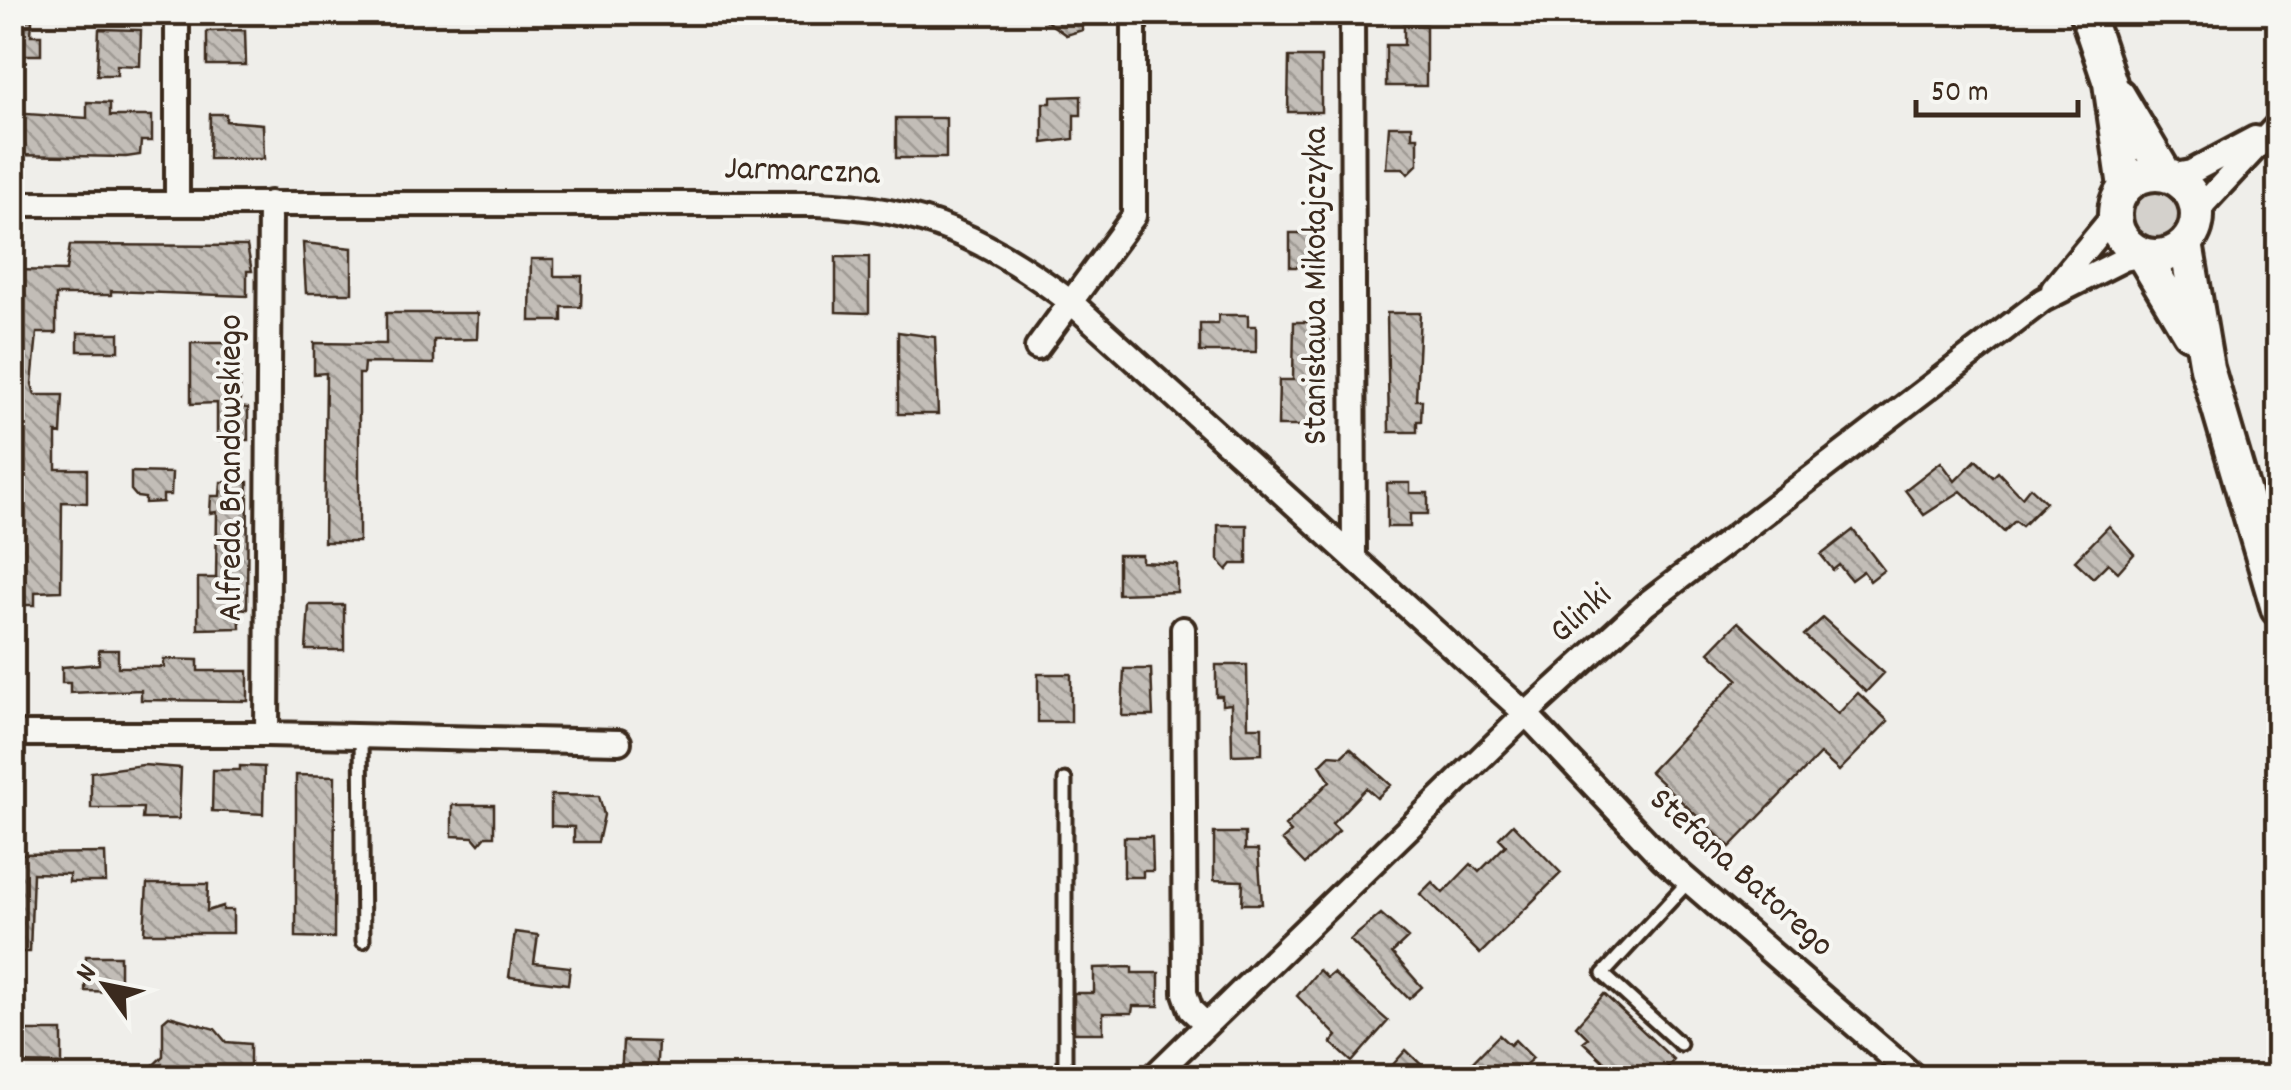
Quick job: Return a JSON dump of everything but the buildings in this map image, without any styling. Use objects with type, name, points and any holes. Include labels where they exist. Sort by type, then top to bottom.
[{"type":"main road","points":[[2086,12],[2110,83],[2168,175],[2189,190],[2197,211],[2197,222],[2186,243],[2166,255],[2143,255]]},
{"type":"main road","points":[[2110,83],[2122,240],[2143,255],[2159,275],[2208,368]]},
{"type":"main road","points":[[2120,201],[2143,175],[2168,175]]},
{"type":"main road","points":[[2186,243],[2208,368],[2278,608]]},
{"type":"street","points":[[176,12],[177,204]]},
{"type":"street","points":[[1038,348],[1134,216],[1134,12]]},
{"type":"street","name":"Stanisława Mikołajczyka","points":[[1352,12],[1354,558]]},
{"type":"street","points":[[2168,175],[2191,172],[2273,128]]},
{"type":"street","points":[[2197,211],[2273,128]]},
{"type":"street","name":"Glinki","points":[[2043,300],[2120,201]]},
{"type":"street","name":"Alfreda Brandowskiego","points":[[268,734],[270,203]]},
{"type":"street","name":"Jarmarczna","points":[[12,204],[846,205],[951,227],[1024,266],[1073,304],[1526,714]]},
{"type":"street","name":"Glinki","points":[[1152,1078],[1526,714],[1726,540],[2043,300],[2124,259],[2143,255]]},
{"type":"street","points":[[1183,629],[1185,993],[1191,1010],[1206,1024]]},
{"type":"street","name":"Stefana Batorego","points":[[1526,714],[1689,882],[1916,1078]]},
{"type":"street","points":[[12,734],[268,734],[619,742]]},
{"type":"lane","points":[[361,736],[363,941]]},
{"type":"lane","points":[[1065,780],[1065,1078]]},
{"type":"lane","points":[[1680,1044],[1602,974],[1689,882]]},
{"type":"shaded area","points":[[2155,191],[2172,198],[2179,215],[2172,232],[2155,239],[2138,232],[2131,215],[2138,198]]}]
